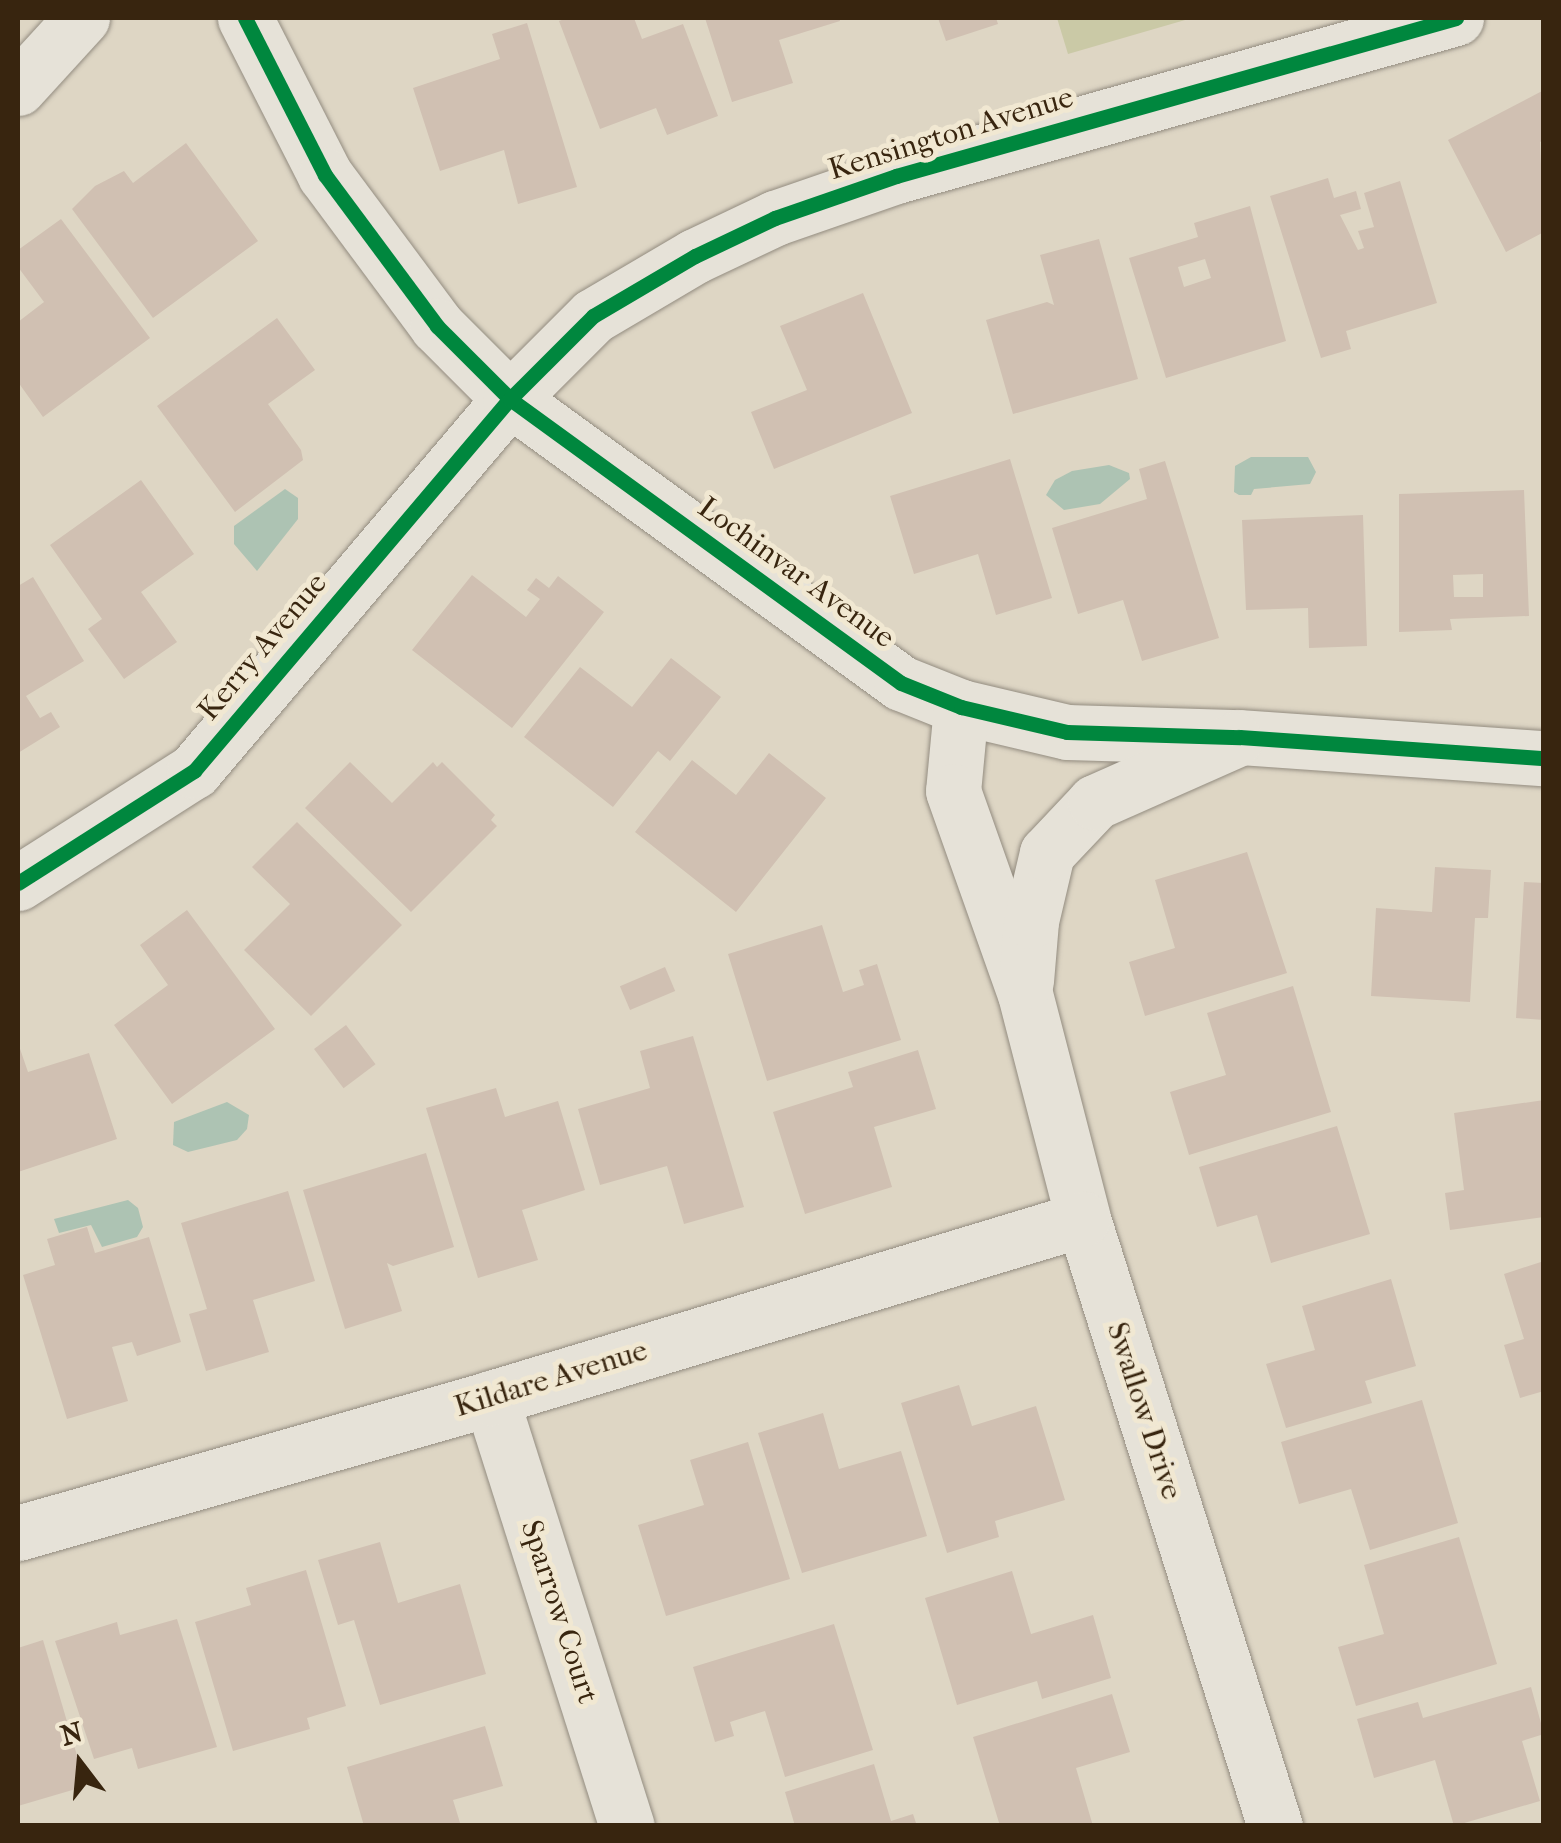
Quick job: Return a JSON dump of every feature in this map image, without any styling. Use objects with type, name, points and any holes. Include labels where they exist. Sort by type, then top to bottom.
[{"type":"street","points":[[18,88],[82,18]]},
{"type":"street","name":"Lochinvar Avenue","points":[[245,18],[325,174],[437,326],[510,399],[901,683],[961,707],[1067,732],[1240,737],[1544,758]]},
{"type":"street","name":"Kensington Avenue","points":[[510,399],[593,316],[695,256],[775,218],[896,176],[1456,18]]},
{"type":"street","name":"Kerry Avenue","points":[[18,884],[194,772],[510,399]]},
{"type":"street","name":"Swallow Drive","points":[[961,707],[953,790],[1025,994],[1083,1219],[1275,1826]]},
{"type":"street","name":"Swallow Drive","points":[[1025,994],[1030,921],[1046,852],[1095,802],[1240,737]]},
{"type":"street","name":"Kildare Avenue","points":[[18,1533],[491,1398],[1083,1219]]},
{"type":"street","name":"Sparrow Court","points":[[491,1398],[627,1826]]},
{"type":"shaded area","points":[[1057,18],[1192,18],[1068,54]]},
{"type":"shaded area","points":[[1251,457],[1308,457],[1316,472],[1310,484],[1254,489],[1251,495],[1239,495],[1234,492],[1235,466]]},
{"type":"shaded area","points":[[1109,465],[1129,473],[1130,479],[1100,504],[1064,510],[1046,495],[1055,480],[1072,471]]},
{"type":"shaded area","points":[[285,489],[298,498],[298,519],[257,571],[234,544],[234,526]]},
{"type":"shaded area","points":[[227,1102],[249,1115],[247,1129],[237,1140],[188,1152],[173,1145],[174,1122]]},
{"type":"shaded area","points":[[128,1200],[138,1208],[143,1227],[137,1237],[102,1247],[91,1225],[59,1233],[54,1219]]},
{"type":"building","points":[[634,18],[642,39],[683,24],[718,116],[667,135],[656,108],[600,129],[559,21]]},
{"type":"building","points":[[705,18],[840,21],[779,40],[793,83],[732,102]]},
{"type":"building","points":[[938,18],[996,18],[998,24],[946,41]]},
{"type":"building","points":[[527,23],[577,187],[518,204],[504,150],[440,171],[413,88],[500,59],[492,34]]},
{"type":"building","points":[[1544,90],[1544,140],[1540,142],[1544,232],[1506,252],[1448,140]]},
{"type":"building","points":[[186,143],[258,241],[153,318],[72,209],[95,186],[124,171],[133,183]]},
{"type":"building","points":[[1328,178],[1334,198],[1356,191],[1361,209],[1340,215],[1358,250],[1364,248],[1358,231],[1374,227],[1364,193],[1400,181],[1437,303],[1346,331],[1351,349],[1321,358],[1270,196]]},
{"type":"building","points":[[1250,206],[1286,341],[1166,378],[1129,258],[1198,237],[1194,223]],"holes":[[[1205,259],[1211,278],[1184,287],[1178,267]]]},
{"type":"building","points":[[61,219],[150,338],[43,417],[18,382],[18,322],[44,302],[18,267],[18,250]]},
{"type":"building","points":[[1099,239],[1138,379],[1013,414],[986,320],[1047,302],[1054,305],[1040,255]]},
{"type":"building","points":[[863,293],[912,413],[774,469],[751,412],[807,390],[780,326]]},
{"type":"building","points":[[277,318],[315,370],[268,404],[301,450],[303,460],[235,512],[157,406]]},
{"type":"building","points":[[1010,459],[1052,598],[996,615],[978,554],[914,574],[890,496]]},
{"type":"building","points":[[1165,461],[1219,638],[1142,661],[1123,600],[1078,614],[1052,528],[1147,499],[1139,469]]},
{"type":"building","points":[[141,480],[194,554],[141,592],[177,642],[124,679],[88,629],[102,619],[50,545]]},
{"type":"building","points":[[1524,490],[1529,616],[1450,619],[1452,630],[1399,632],[1399,494]],"holes":[[[1483,574],[1483,597],[1454,597],[1453,575]]]},
{"type":"building","points":[[1363,515],[1367,646],[1309,648],[1308,608],[1246,610],[1242,520]]},
{"type":"building","points":[[472,575],[526,617],[540,599],[527,590],[536,578],[549,588],[558,576],[604,612],[512,728],[412,650]]},
{"type":"building","points":[[33,577],[84,661],[26,696],[40,718],[51,712],[60,727],[18,753],[18,586]]},
{"type":"building","points":[[671,658],[721,697],[670,761],[658,751],[613,807],[524,737],[580,667],[632,707]]},
{"type":"building","points":[[769,753],[826,798],[736,912],[635,832],[692,760],[736,795]]},
{"type":"building","points":[[350,762],[392,803],[433,762],[437,767],[442,762],[495,815],[491,820],[497,826],[411,912],[305,808]]},
{"type":"building","points":[[297,822],[402,925],[311,1016],[244,950],[290,904],[252,867]]},
{"type":"building","points":[[1247,852],[1287,973],[1145,1016],[1129,962],[1175,948],[1155,880]]},
{"type":"building","points":[[1435,867],[1491,870],[1488,918],[1475,918],[1470,1002],[1371,996],[1376,908],[1432,912]]},
{"type":"building","points":[[1524,882],[1544,883],[1544,1020],[1516,1018]]},
{"type":"building","points":[[187,910],[275,1029],[172,1104],[114,1025],[168,985],[140,945]]},
{"type":"building","points":[[822,925],[843,992],[864,985],[859,970],[877,964],[901,1040],[767,1081],[728,954]]},
{"type":"building","points":[[665,967],[675,991],[630,1010],[620,986]]},
{"type":"building","points":[[1293,986],[1331,1112],[1189,1155],[1170,1092],[1226,1075],[1207,1013]]},
{"type":"building","points":[[346,1025],[375,1064],[344,1088],[314,1049]]},
{"type":"building","points":[[693,1036],[744,1207],[684,1224],[667,1166],[600,1185],[578,1109],[650,1088],[640,1051]]},
{"type":"building","points":[[18,1043],[28,1072],[89,1053],[117,1139],[18,1172]]},
{"type":"building","points":[[918,1050],[936,1109],[874,1127],[892,1187],[805,1214],[773,1112],[853,1087],[848,1072]]},
{"type":"building","points":[[496,1088],[505,1117],[558,1101],[585,1190],[522,1210],[538,1260],[478,1278],[426,1108]]},
{"type":"building","points":[[1544,1100],[1544,1217],[1450,1230],[1445,1193],[1464,1190],[1454,1113]]},
{"type":"building","points":[[1337,1126],[1370,1234],[1271,1263],[1257,1215],[1217,1227],[1199,1167]]},
{"type":"building","points":[[426,1153],[454,1247],[393,1266],[387,1263],[402,1311],[345,1329],[303,1190]]},
{"type":"building","points":[[288,1191],[315,1281],[253,1300],[269,1352],[206,1371],[189,1314],[207,1309],[181,1223]]},
{"type":"building","points":[[87,1227],[95,1253],[149,1237],[181,1342],[137,1356],[132,1342],[112,1347],[128,1401],[67,1419],[23,1275],[55,1265],[47,1239]]},
{"type":"building","points":[[1544,1261],[1544,1391],[1520,1398],[1504,1345],[1524,1339],[1504,1274]]},
{"type":"building","points":[[1391,1279],[1416,1366],[1365,1381],[1372,1403],[1286,1428],[1266,1364],[1315,1350],[1302,1306]]},
{"type":"building","points":[[959,1385],[972,1426],[1036,1406],[1065,1500],[995,1521],[999,1537],[947,1553],[901,1403]]},
{"type":"building","points":[[1422,1400],[1458,1523],[1370,1550],[1351,1489],[1299,1504],[1281,1442]]},
{"type":"building","points":[[823,1413],[839,1469],[901,1451],[927,1536],[802,1573],[758,1433]]},
{"type":"building","points":[[748,1442],[790,1579],[666,1616],[638,1525],[704,1505],[690,1460]]},
{"type":"building","points":[[1459,1537],[1497,1664],[1356,1706],[1338,1647],[1384,1634],[1364,1565]]},
{"type":"building","points":[[380,1542],[398,1603],[460,1584],[486,1674],[380,1705],[354,1620],[338,1625],[318,1560]]},
{"type":"building","points":[[306,1570],[346,1706],[307,1718],[310,1729],[233,1751],[195,1622],[251,1605],[246,1588]]},
{"type":"building","points":[[1012,1571],[1031,1634],[1093,1615],[1111,1678],[1042,1699],[1037,1681],[957,1705],[925,1598]]},
{"type":"building","points":[[177,1619],[217,1747],[138,1769],[132,1748],[94,1759],[55,1641],[117,1622],[120,1635]]},
{"type":"building","points":[[834,1624],[873,1750],[785,1777],[765,1711],[730,1722],[734,1736],[715,1742],[693,1667]]},
{"type":"building","points":[[43,1640],[86,1786],[18,1806],[18,1648]]},
{"type":"building","points":[[1531,1687],[1544,1734],[1522,1741],[1540,1801],[1454,1826],[1435,1760],[1374,1778],[1357,1719],[1418,1702],[1423,1718]]},
{"type":"building","points":[[1112,1694],[1130,1752],[1076,1768],[1093,1826],[1000,1826],[973,1737]]},
{"type":"building","points":[[485,1726],[503,1786],[453,1800],[461,1826],[364,1826],[347,1767]]},
{"type":"building","points":[[874,1764],[891,1821],[913,1814],[917,1826],[795,1826],[785,1792]]},
{"type":"cycle path","points":[[245,18],[325,175],[437,326],[510,399],[901,683],[961,707],[1067,732],[1240,737],[1544,758]]},
{"type":"cycle path","points":[[18,883],[194,771],[510,399],[593,316],[695,256],[775,218],[896,176],[1456,18]]}]
